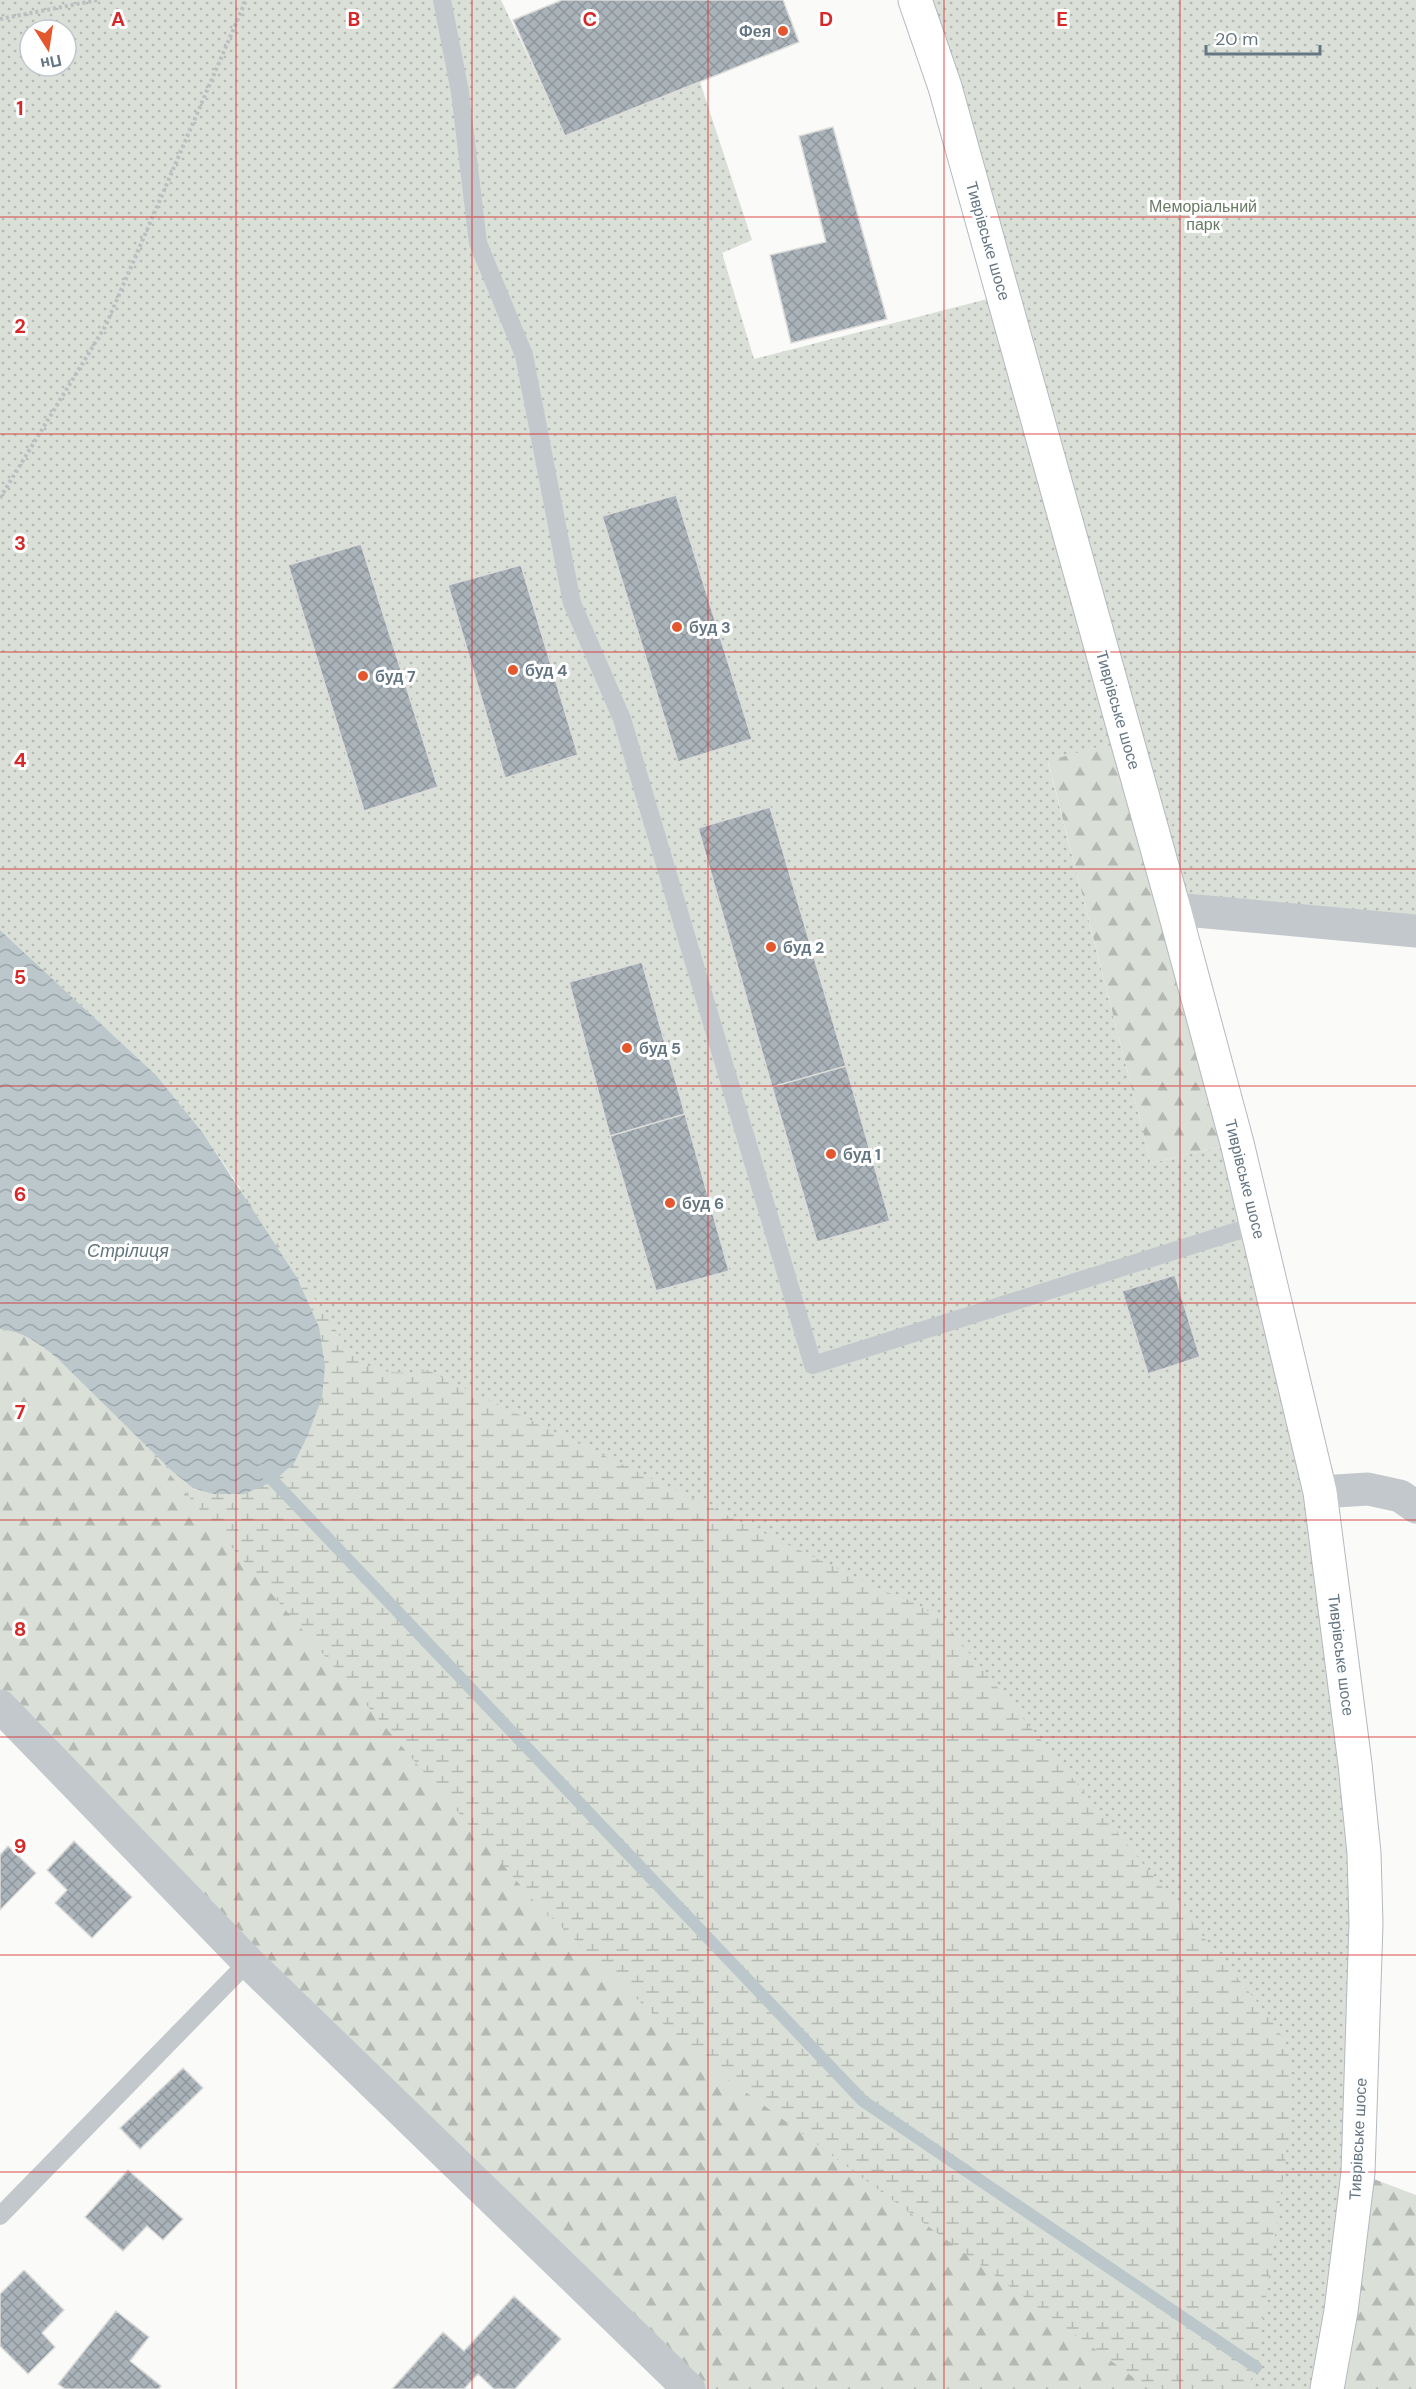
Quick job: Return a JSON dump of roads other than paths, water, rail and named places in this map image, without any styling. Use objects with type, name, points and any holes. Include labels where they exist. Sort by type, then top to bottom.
[{"type":"main road","name":"Тиврівське шосе","points":[[915,0],[945,87],[1174,909],[1237,1143],[1320,1492],[1355,1764],[1364,1853],[1366,1923],[1358,2173],[1341,2311],[1328,2389]]},
{"type":"street","points":[[1174,909],[1416,932]]},
{"type":"street","points":[[1320,1492],[1368,1489],[1401,1496],[1416,1507]]},
{"type":"street","points":[[0,1706],[248,1962],[689,2389]]},
{"type":"lane","points":[[442,0],[460,92],[478,243],[524,355],[572,603],[622,719],[813,1365],[1256,1226]]},
{"type":"lane","points":[[0,2216],[248,1962]]},
{"type":"water","name":"Стрілиця","points":[[0,930],[156,1075],[203,1133],[297,1278],[319,1327],[325,1366],[322,1398],[294,1463],[274,1481],[244,1494],[213,1494],[193,1488],[172,1471],[45,1348],[17,1333],[0,1329]]},
{"type":"waterway","points":[[263,1470],[863,2101],[1256,2367]]},
{"type":"place","name":"Фея","points":[[783,31]]},
{"type":"place","name":"буд 3","points":[[677,627]]},
{"type":"place","name":"буд 4","points":[[513,670]]},
{"type":"place","name":"буд 7","points":[[363,676]]},
{"type":"place","name":"буд 2","points":[[771,947]]},
{"type":"place","name":"буд 5","points":[[627,1048]]},
{"type":"place","name":"буд 1","points":[[831,1154]]},
{"type":"place","name":"буд 6","points":[[670,1203]]},
{"type":"park label","name":"Меморіальний парк","points":[[1203,215]]}]
